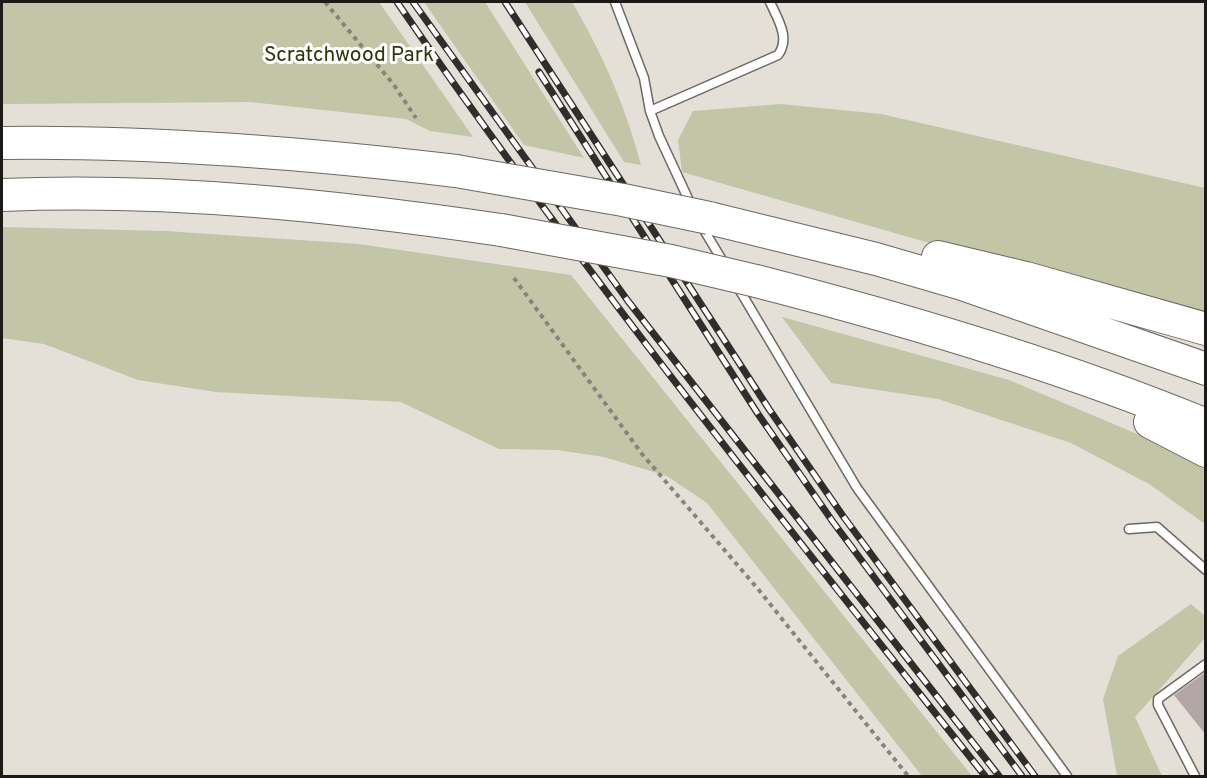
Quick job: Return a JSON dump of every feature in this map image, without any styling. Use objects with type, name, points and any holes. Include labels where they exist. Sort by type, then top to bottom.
[{"type":"highway","points":[[2,143],[199,147],[355,160],[456,171],[623,200],[709,218],[876,259],[1046,312],[1206,369]]},
{"type":"highway","points":[[2,195],[105,195],[284,204],[501,230],[671,261],[864,309],[1030,360],[1206,425]]},
{"type":"highway","points":[[709,218],[849,240],[969,264],[1206,329]]},
{"type":"highway","points":[[1030,360],[1206,451]]},
{"type":"lane","points":[[615,2],[644,78],[650,111],[659,136],[699,222],[857,488],[1067,777]]},
{"type":"lane","points":[[650,111],[778,55],[784,47],[783,32],[770,2]]},
{"type":"lane","points":[[1129,529],[1157,526],[1206,570]]},
{"type":"lane","points":[[1195,777],[1158,705],[1158,699],[1206,664]]},
{"type":"path","points":[[325,2],[394,85],[416,118]]},
{"type":"path","points":[[514,278],[642,454],[758,589],[908,777]]},
{"type":"green space","name":"Scratchwood Park","points":[[2,2],[379,2],[473,137],[430,131],[406,119],[250,102],[2,104]]},
{"type":"green space","name":"Scratchwood Park","points":[[424,2],[485,2],[584,158],[524,145]]},
{"type":"green space","points":[[525,2],[572,2],[594,41],[612,81],[641,165],[624,162]]},
{"type":"green space","points":[[781,104],[881,114],[1205,188],[1205,322],[682,172],[678,140],[693,111]]},
{"type":"green space","points":[[2,227],[166,231],[359,244],[571,275],[972,776],[922,776],[707,503],[667,476],[604,457],[557,450],[499,449],[401,402],[216,392],[138,380],[44,344],[2,338]]},
{"type":"green space","points":[[782,317],[1009,380],[1168,447],[1205,468],[1205,524],[1149,484],[1071,443],[938,399],[831,383]]},
{"type":"green space","points":[[1191,604],[1205,616],[1205,638],[1135,717],[1162,776],[1117,776],[1103,699],[1118,656]]},
{"type":"building","points":[[1206,672],[1206,735],[1174,695]]},
{"type":"railway","points":[[397,2],[610,297],[985,776]]},
{"type":"railway","points":[[413,2],[628,301],[999,776]]},
{"type":"railway","points":[[505,2],[769,409],[843,516],[1035,776]]},
{"type":"railway","points":[[539,72],[758,414],[833,522],[1022,776]]}]
